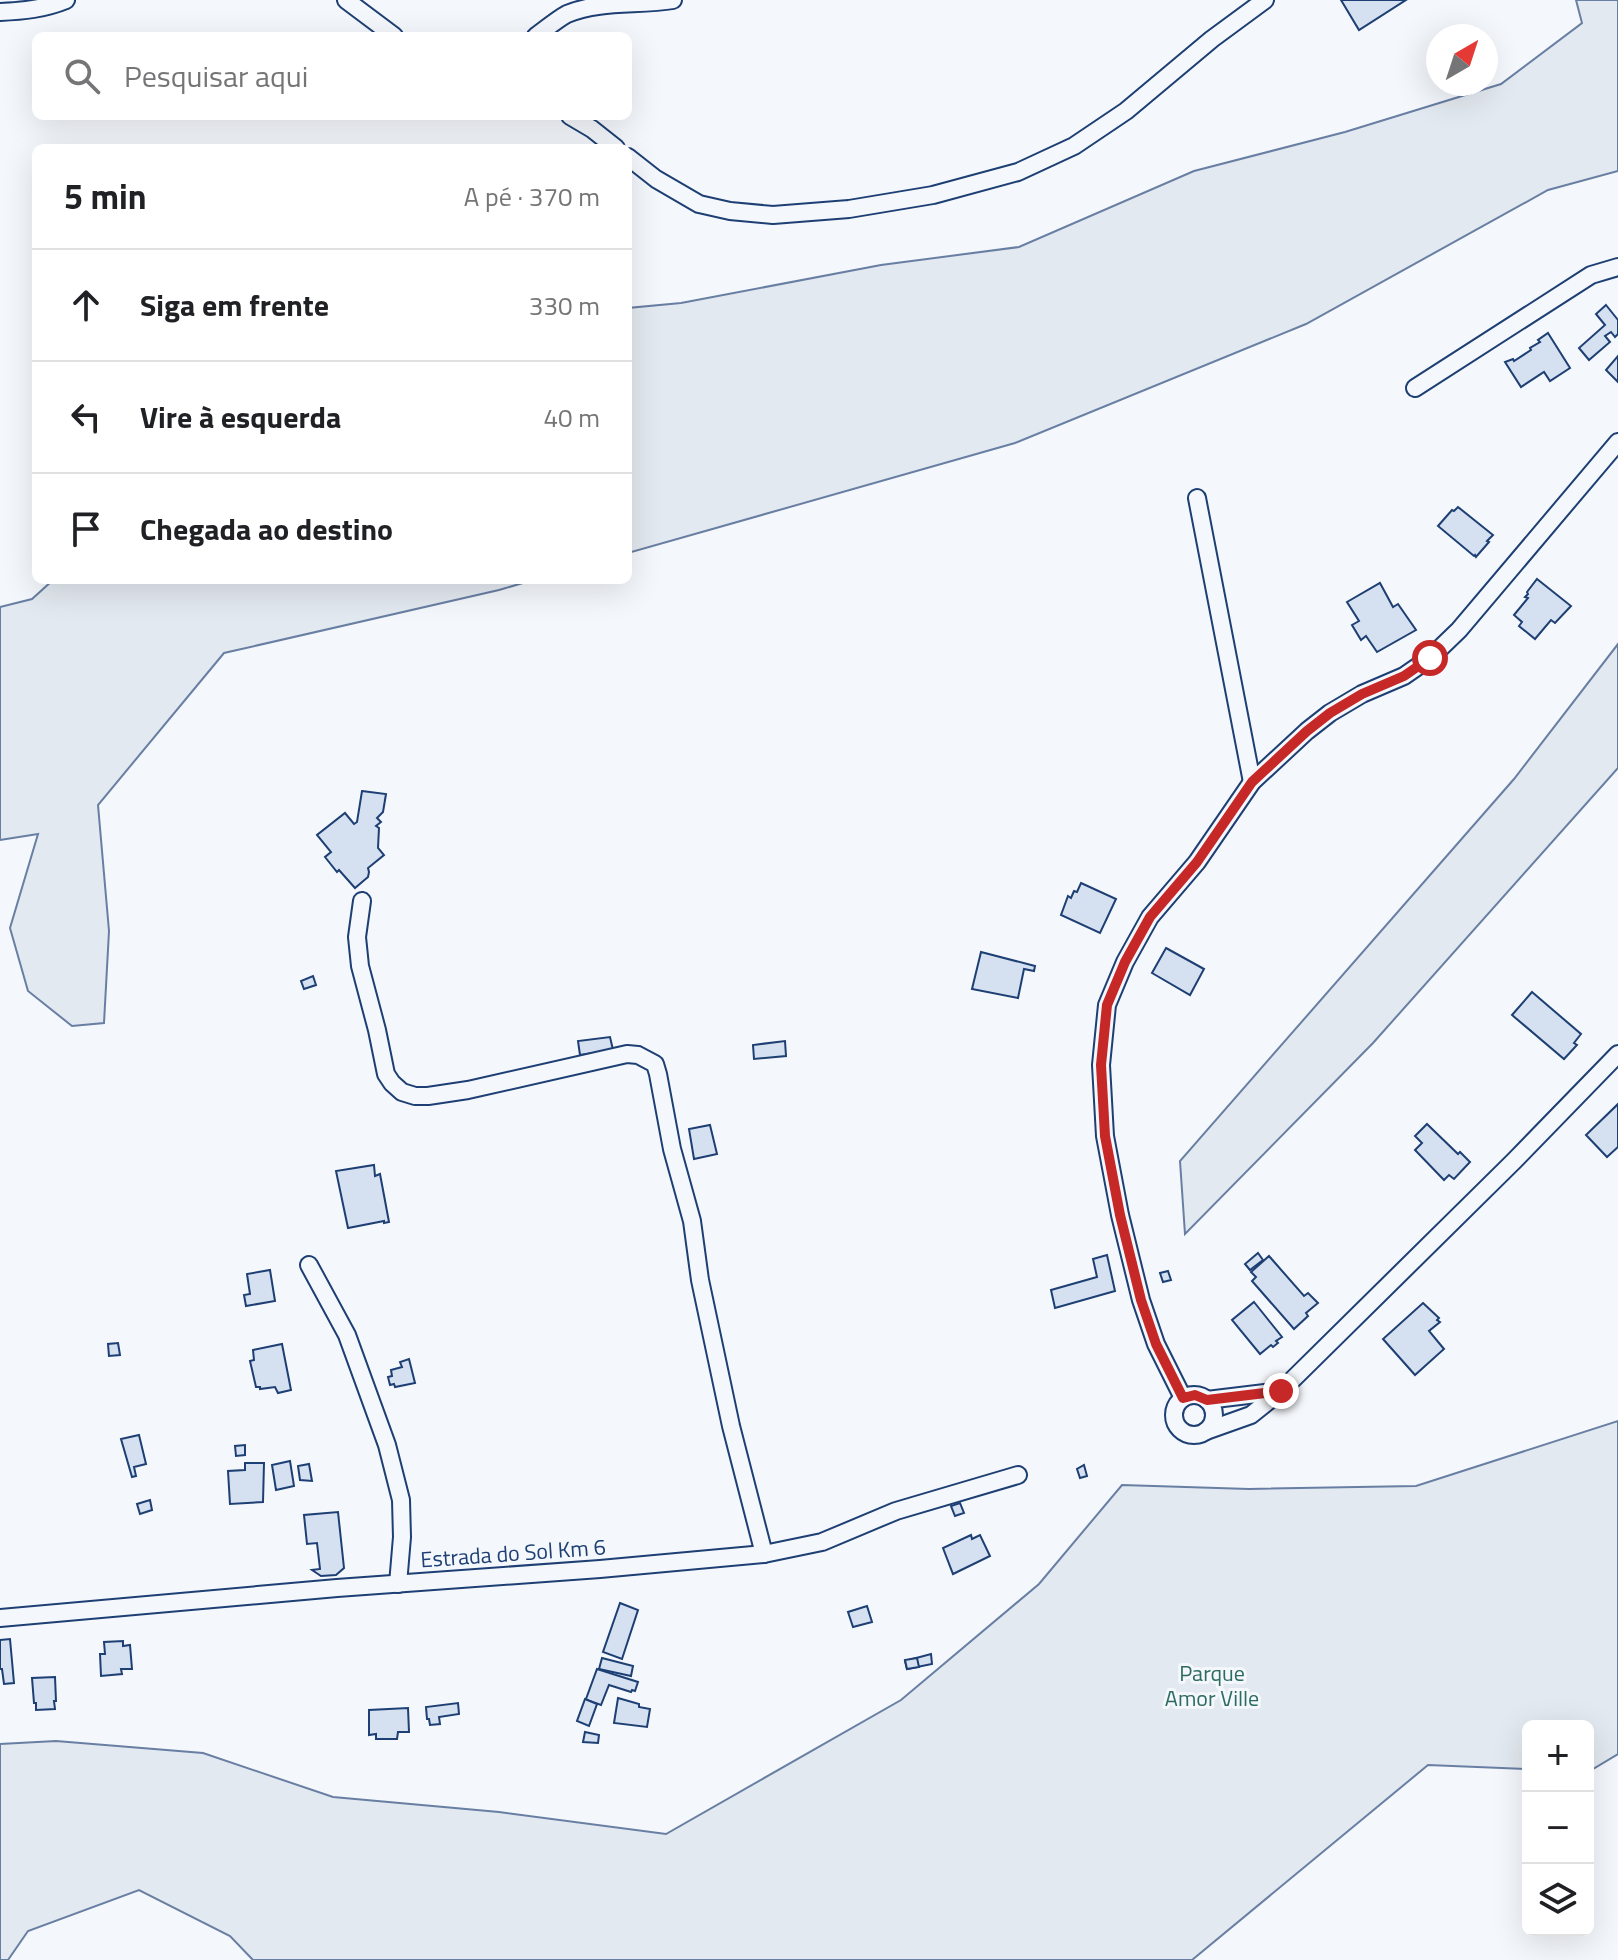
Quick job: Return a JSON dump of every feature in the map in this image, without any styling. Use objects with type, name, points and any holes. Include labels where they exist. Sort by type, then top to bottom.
[{"type":"street","points":[[0,12],[22,11],[66,0]]},
{"type":"street","points":[[346,0],[389,32]]},
{"type":"street","points":[[542,32],[564,16],[586,7],[673,0]]},
{"type":"street","points":[[632,160],[656,179],[699,204],[730,211],[773,215],[849,209],[933,195],[1018,172],[1074,146],[1126,111],[1212,39],[1265,0]]},
{"type":"street","points":[[577,120],[611,144]]},
{"type":"street","points":[[1415,388],[1591,275],[1618,267]]},
{"type":"street","points":[[1183,1398],[1156,1344],[1141,1300],[1105,1136],[1101,1065],[1107,1005],[1125,962],[1150,917],[1197,862],[1252,782],[1330,713],[1362,694],[1404,676],[1430,658],[1459,630],[1618,442]]},
{"type":"street","points":[[1197,498],[1252,782]]},
{"type":"street","points":[[362,901],[357,937],[360,966],[386,1074],[402,1092],[428,1096],[468,1090],[627,1054],[638,1055],[655,1064],[672,1149],[692,1221],[700,1280],[731,1426],[764,1554]]},
{"type":"street","points":[[1206,1431],[1214,1416],[1211,1404],[1195,1395],[1183,1398],[1175,1408],[1174,1420],[1187,1434],[1200,1434],[1251,1415],[1281,1391],[1618,1054]]},
{"type":"street","points":[[309,1265],[347,1335],[387,1445],[401,1500],[398,1584]]},
{"type":"street","points":[[1207,1400],[1281,1391]]},
{"type":"street","name":"Estrada do Sol Km 6","points":[[0,1618],[764,1554],[822,1542],[896,1511],[1018,1475]]},
{"type":"green space","points":[[1576,0],[1618,0],[1618,171],[1548,190],[1306,324],[1015,443],[632,552],[632,308],[681,303],[881,265],[1019,247],[1194,171],[1345,132],[1462,96],[1498,96],[1498,85],[1582,23]]},
{"type":"green space","points":[[49,584],[519,584],[224,653],[98,805],[109,931],[104,1023],[72,1026],[28,991],[10,928],[38,834],[0,840],[0,607],[32,599]]},
{"type":"green space","points":[[1618,644],[1618,768],[1373,1043],[1185,1234],[1180,1161],[1514,779]]},
{"type":"green space","name":"Parque Amor Ville","points":[[1618,1421],[1618,1754],[1594,1768],[1594,1720],[1522,1720],[1522,1769],[1428,1765],[1192,1960],[253,1960],[230,1936],[139,1890],[28,1931],[8,1960],[0,1960],[0,1744],[56,1741],[203,1753],[333,1797],[499,1812],[666,1834],[901,1700],[1039,1584],[1122,1485],[1249,1489],[1416,1486]]},
{"type":"building","points":[[1341,0],[1406,0],[1359,30]]},
{"type":"building","points":[[1606,305],[1618,320],[1618,334],[1615,337],[1611,332],[1605,336],[1610,342],[1589,360],[1579,348],[1605,325],[1596,314]]},
{"type":"building","points":[[1548,333],[1570,368],[1550,381],[1544,372],[1521,387],[1505,362],[1514,361],[1531,350]]},
{"type":"building","points":[[1618,356],[1618,382],[1606,370]]},
{"type":"building","points":[[1458,507],[1493,535],[1476,557],[1438,526]]},
{"type":"building","points":[[1537,579],[1571,606],[1555,623],[1551,620],[1535,639],[1519,626],[1522,622],[1514,615],[1528,598],[1525,597],[1527,592]]},
{"type":"building","points":[[1380,583],[1393,607],[1398,604],[1416,630],[1377,652],[1366,636],[1361,640],[1352,625],[1359,621],[1347,602]]},
{"type":"building","points":[[362,791],[386,794],[383,812],[377,818],[381,822],[376,826],[379,828],[378,848],[384,855],[368,868],[368,877],[355,888],[325,857],[331,852],[317,835],[345,813],[354,824],[357,822]]},
{"type":"building","points":[[1081,883],[1116,899],[1100,933],[1061,915],[1068,896],[1071,898],[1074,891],[1077,892]]},
{"type":"building","points":[[1166,948],[1204,969],[1190,995],[1152,973]]},
{"type":"building","points":[[981,952],[1035,966],[1034,971],[1024,969],[1018,998],[972,989]]},
{"type":"building","points":[[313,976],[316,985],[304,989],[301,981]]},
{"type":"building","points":[[1532,992],[1581,1034],[1574,1043],[1577,1045],[1564,1059],[1512,1015]]},
{"type":"building","points":[[610,1037],[613,1050],[580,1055],[578,1041]]},
{"type":"building","points":[[785,1041],[786,1056],[754,1059],[753,1045]]},
{"type":"building","points":[[1618,1104],[1618,1147],[1607,1157],[1586,1135]]},
{"type":"building","points":[[1427,1124],[1470,1162],[1454,1179],[1449,1175],[1444,1180],[1415,1150],[1422,1143],[1415,1136]]},
{"type":"building","points":[[710,1125],[717,1154],[694,1159],[689,1129]]},
{"type":"building","points":[[374,1165],[375,1176],[380,1174],[389,1222],[348,1228],[336,1171]]},
{"type":"building","points":[[1258,1253],[1263,1260],[1250,1270],[1245,1264]]},
{"type":"building","points":[[1107,1255],[1115,1291],[1055,1308],[1051,1290],[1097,1277],[1093,1259]]},
{"type":"building","points":[[1269,1256],[1304,1296],[1308,1293],[1318,1303],[1294,1329],[1252,1281],[1256,1277],[1251,1272]]},
{"type":"building","points":[[270,1270],[275,1301],[246,1306],[244,1295],[250,1294],[247,1274]]},
{"type":"building","points":[[1168,1271],[1171,1280],[1163,1282],[1160,1273]]},
{"type":"building","points":[[1254,1302],[1282,1337],[1273,1347],[1271,1345],[1260,1354],[1232,1320]]},
{"type":"building","points":[[1423,1303],[1439,1318],[1437,1320],[1440,1322],[1429,1331],[1444,1349],[1415,1375],[1383,1339]]},
{"type":"building","points":[[118,1343],[120,1355],[109,1356],[108,1344]]},
{"type":"building","points":[[282,1344],[291,1390],[278,1393],[275,1387],[256,1387],[250,1361],[254,1360],[253,1350]]},
{"type":"building","points":[[409,1359],[415,1383],[390,1385],[388,1377],[392,1376],[391,1370],[402,1367],[400,1362]]},
{"type":"building","points":[[139,1435],[146,1464],[134,1467],[136,1476],[132,1477],[121,1439]]},
{"type":"building","points":[[245,1445],[245,1455],[236,1456],[235,1446]]},
{"type":"building","points":[[290,1461],[294,1486],[276,1490],[272,1465]]},
{"type":"building","points":[[245,1463],[264,1463],[263,1502],[230,1504],[228,1471],[245,1470]]},
{"type":"building","points":[[309,1464],[312,1481],[300,1480],[298,1466]]},
{"type":"building","points":[[1084,1465],[1087,1476],[1080,1478],[1077,1469]]},
{"type":"building","points":[[150,1500],[152,1510],[140,1514],[137,1504]]},
{"type":"building","points":[[960,1503],[964,1513],[955,1516],[951,1506]]},
{"type":"building","points":[[338,1512],[344,1568],[336,1575],[321,1576],[312,1570],[320,1569],[317,1543],[307,1544],[304,1515]]},
{"type":"building","points":[[971,1535],[972,1539],[980,1535],[990,1556],[953,1574],[943,1548]]},
{"type":"building","points":[[620,1603],[638,1610],[622,1659],[603,1652]]},
{"type":"building","points":[[867,1606],[872,1622],[853,1627],[848,1612]]},
{"type":"building","points":[[10,1639],[14,1683],[4,1684],[0,1669],[0,1640]]},
{"type":"building","points":[[123,1641],[123,1646],[130,1645],[132,1669],[121,1669],[122,1674],[101,1676],[100,1654],[105,1654],[104,1642]]},
{"type":"building","points":[[931,1654],[932,1664],[907,1669],[905,1661]]},
{"type":"building","points":[[602,1658],[633,1666],[631,1676],[599,1669]]},
{"type":"building","points":[[917,1658],[919,1667],[907,1669],[905,1660]]},
{"type":"building","points":[[597,1669],[638,1682],[635,1691],[609,1685],[601,1705],[587,1700]]},
{"type":"building","points":[[55,1677],[55,1709],[36,1710],[32,1678]]},
{"type":"building","points":[[618,1698],[650,1709],[647,1727],[614,1723]]},
{"type":"building","points":[[585,1699],[597,1704],[589,1726],[577,1721]]},
{"type":"building","points":[[458,1703],[459,1714],[439,1717],[440,1724],[430,1725],[426,1707]]},
{"type":"building","points":[[408,1708],[409,1732],[398,1732],[397,1739],[376,1739],[376,1734],[369,1735],[369,1710]]},
{"type":"building","points":[[585,1732],[599,1735],[598,1743],[583,1742]]},
{"type":"route","points":[[1281,1391],[1207,1400],[1195,1395],[1183,1398],[1156,1344],[1141,1300],[1120,1215],[1105,1136],[1101,1065],[1107,1005],[1125,962],[1150,917],[1197,862],[1252,782],[1330,713],[1362,694],[1404,676],[1430,658]]}]
